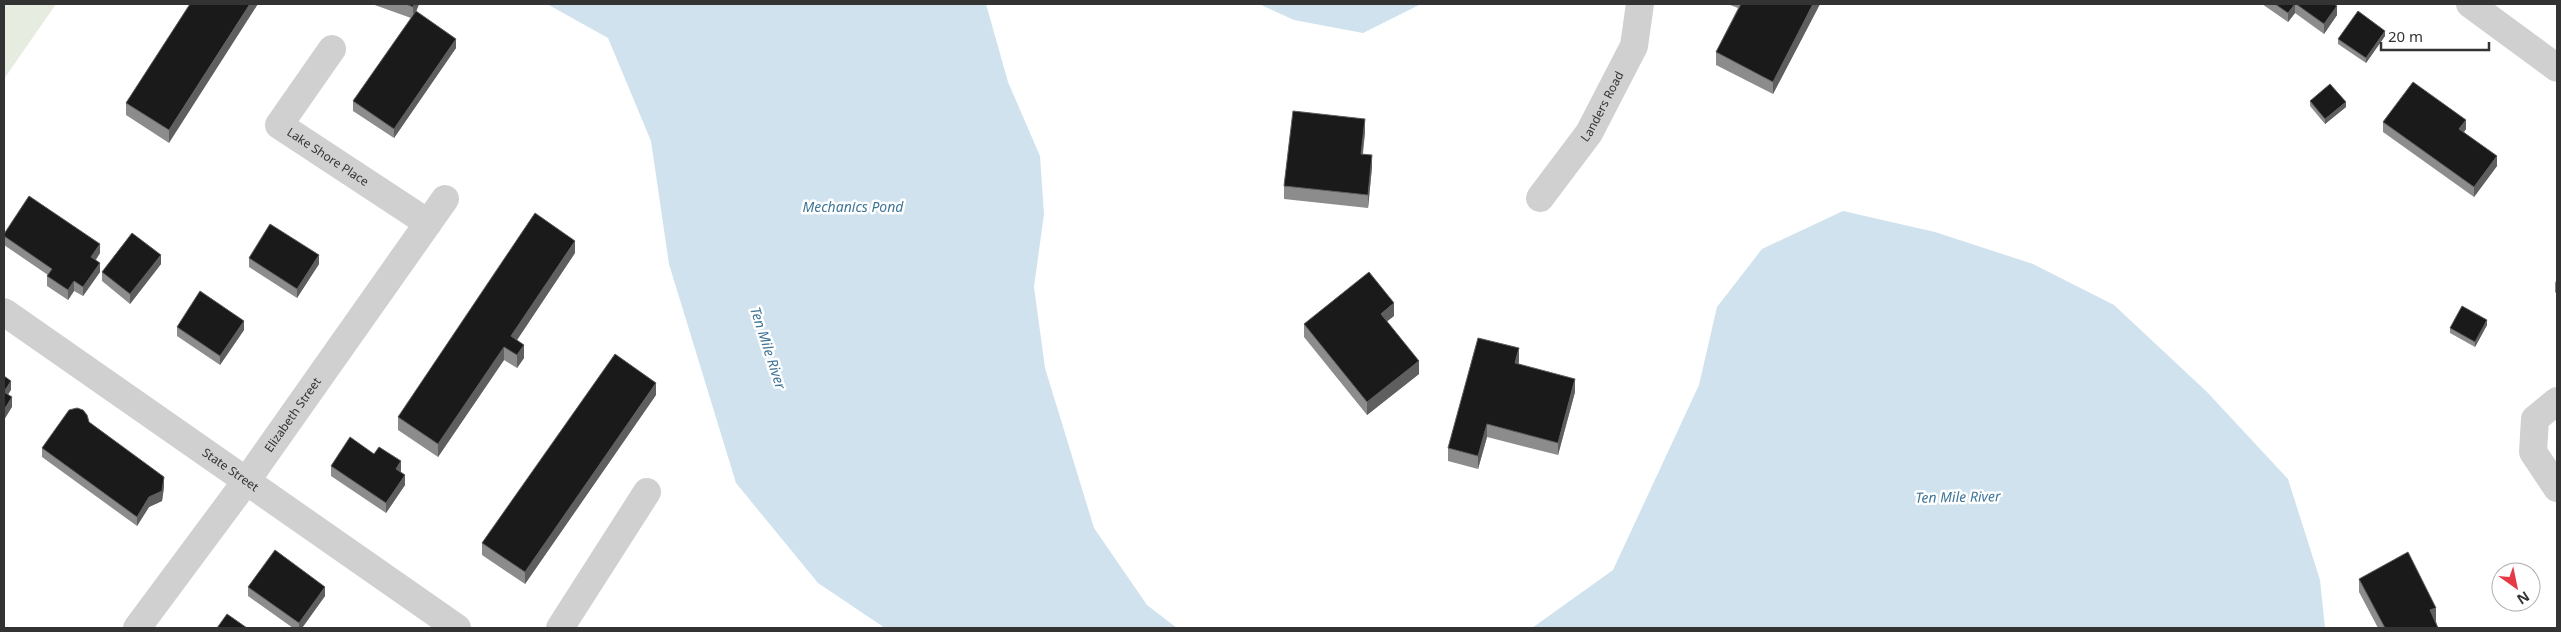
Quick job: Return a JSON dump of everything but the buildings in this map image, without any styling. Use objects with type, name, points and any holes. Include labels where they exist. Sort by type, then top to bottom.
[{"type":"street","name":"Landers Road","points":[[1540,198],[1589,133],[1634,46],[1640,4]]},
{"type":"street","points":[[2470,4],[2557,68]]},
{"type":"street","name":"Lake Shore Place","points":[[332,49],[279,125],[428,223]]},
{"type":"street","name":"Elizabeth Street","points":[[137,628],[247,480],[445,199]]},
{"type":"street","name":"State Street","points":[[4,312],[457,628]]},
{"type":"street","points":[[2557,400],[2535,419],[2533,452],[2550,482],[2557,488]]},
{"type":"street","points":[[560,628],[648,492]]},
{"type":"shaded area","points":[[4,4],[56,4],[4,79]]},
{"type":"water","name":"Mechanics Pond","points":[[547,4],[986,4],[1008,82],[1040,156],[1044,214],[1034,287],[1045,368],[1094,528],[1147,605],[1177,628],[885,628],[818,583],[736,483],[669,264],[651,141],[608,38]]},
{"type":"water","points":[[1259,4],[1421,4],[1363,33],[1294,20]]},
{"type":"water","name":"Ten Mile River","points":[[1843,211],[1935,232],[2033,264],[2114,305],[2207,392],[2288,479],[2320,580],[2325,628],[1532,628],[1613,570],[1699,385],[1717,307],[1762,249]]}]
